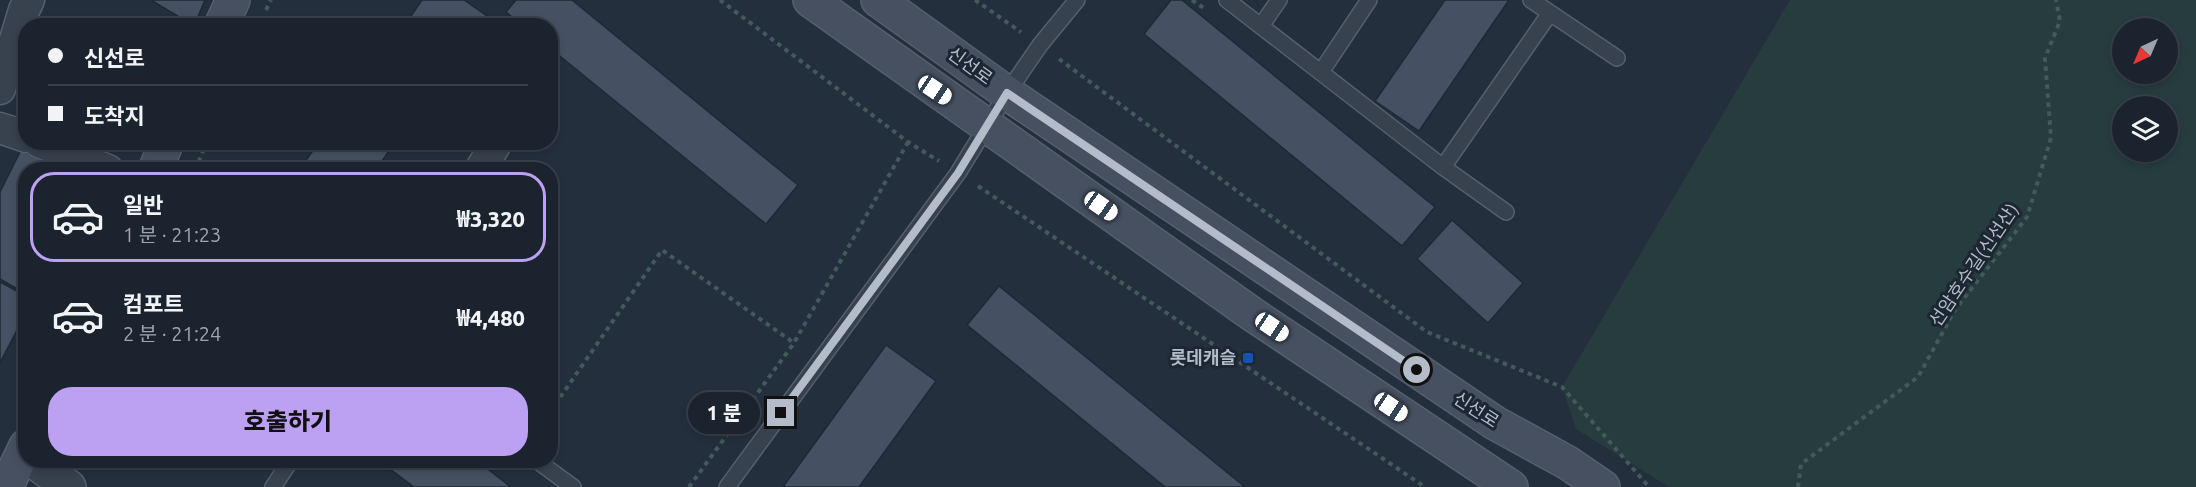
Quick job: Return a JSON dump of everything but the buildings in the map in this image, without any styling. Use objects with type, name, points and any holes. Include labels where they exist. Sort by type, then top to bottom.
[{"type":"main road","points":[[225,18],[233,0]]},
{"type":"main road","points":[[810,0],[1252,314],[1511,487]]},
{"type":"main road","name":"신선로","points":[[878,0],[1007,93],[1495,423],[1568,464],[1603,487]]},
{"type":"main road","points":[[6,487],[18,467]]},
{"type":"street","points":[[22,18],[29,0]]},
{"type":"street","points":[[0,89],[18,30]]},
{"type":"street","points":[[0,128],[18,134]]},
{"type":"street","points":[[59,150],[88,162]]},
{"type":"street","points":[[44,468],[69,487]]},
{"type":"lane","points":[[727,487],[958,173],[1007,93],[1040,45],[1077,0]]},
{"type":"lane","points":[[1227,0],[1506,212]]},
{"type":"lane","points":[[1261,26],[1279,0]]},
{"type":"lane","points":[[1321,72],[1369,0]]},
{"type":"lane","points":[[1531,0],[1617,58]]},
{"type":"lane","points":[[1443,166],[1550,13]]},
{"type":"lane","points":[[273,487],[286,468]]},
{"type":"lane","points":[[547,468],[573,487]]},
{"type":"path","points":[[720,0],[908,142],[958,173],[1425,487]]},
{"type":"path","points":[[975,0],[1040,45],[1426,332],[1562,387],[1649,487]]},
{"type":"path","name":"선암호수길(신선산)","points":[[1798,487],[1801,464],[1918,377],[1955,310],[2027,217],[2051,138],[2045,58],[2060,21],[2056,0]]},
{"type":"path","points":[[689,487],[794,343],[908,142]]},
{"type":"path","points":[[558,400],[662,250],[794,343]]},
{"type":"green space","points":[[1790,0],[2196,0],[2196,487],[1669,487],[1576,429],[1562,387]]},
{"type":"place","name":"롯데캐슬","points":[[1248,358]]},
{"type":"route","points":[[781,413],[958,173],[1007,93],[1417,370]]}]
